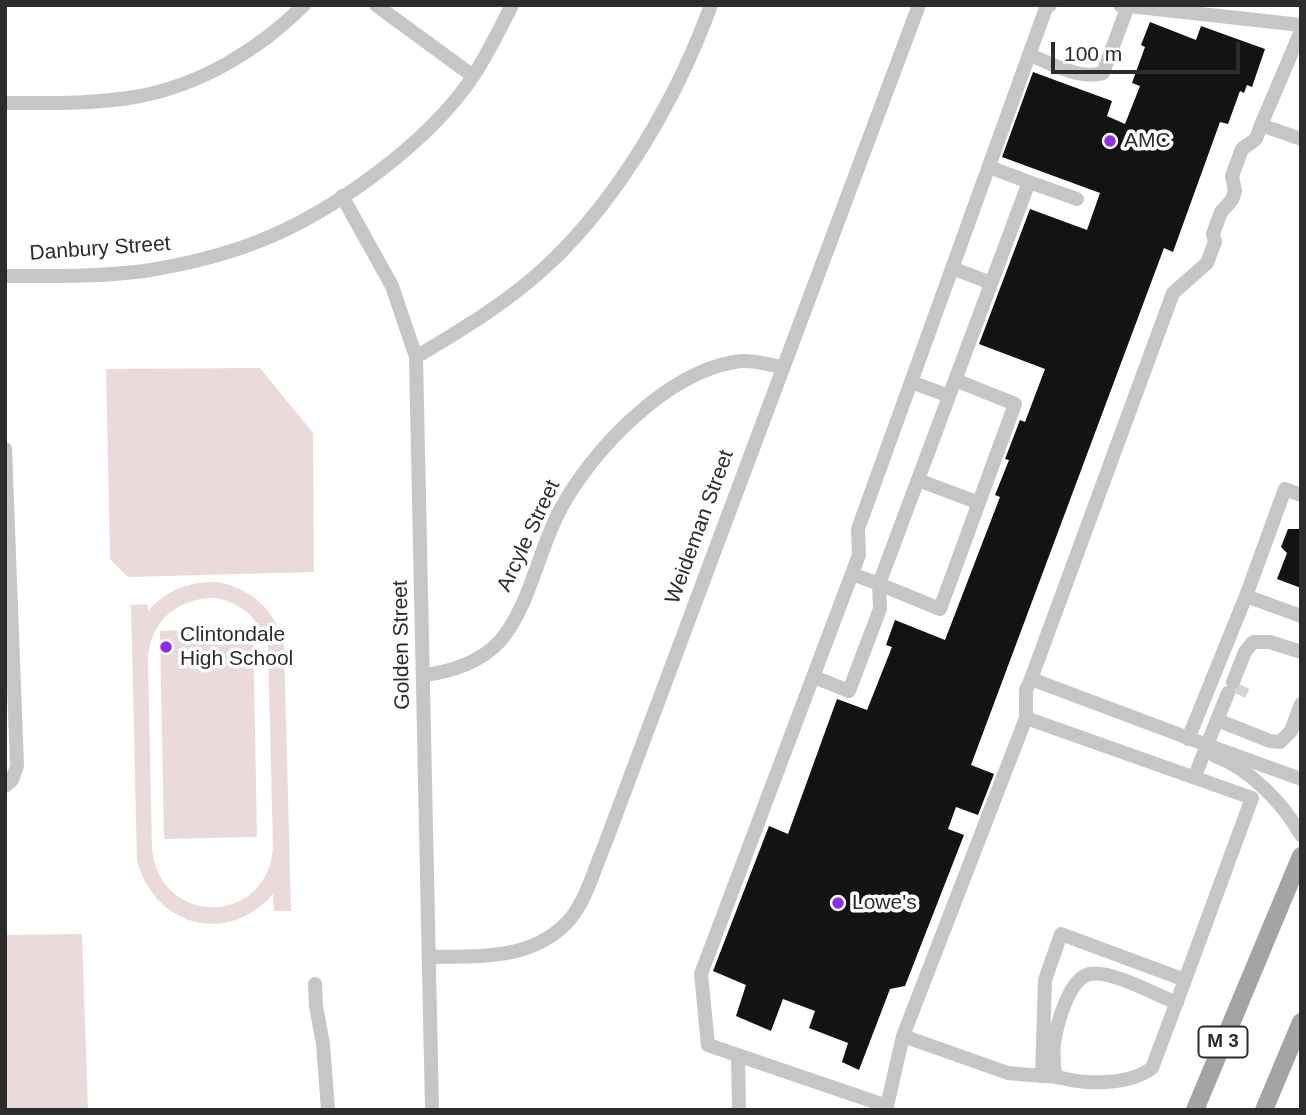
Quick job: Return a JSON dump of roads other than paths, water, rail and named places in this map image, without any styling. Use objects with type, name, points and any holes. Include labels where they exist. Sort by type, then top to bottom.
[{"type":"main road","name":"M 3","points":[[1195,1110],[1301,856]]},
{"type":"main road","points":[[1265,1110],[1299,1030]]},
{"type":"street","points":[[5,103],[78,102],[136,97],[169,88],[242,55],[283,26],[304,5]]},
{"type":"street","points":[[376,5],[473,76]]},
{"type":"street","name":"Danbury Street","points":[[5,276],[142,271],[208,258],[259,242],[299,222],[393,160],[427,130],[473,76],[512,5]]},
{"type":"street","points":[[416,358],[483,317],[516,292],[552,261],[592,216],[640,149],[667,102],[691,57],[711,5]]},
{"type":"street","name":"Weideman Street","points":[[429,957],[511,954],[534,946],[571,918],[581,901],[605,844],[919,5]]},
{"type":"street","points":[[1050,5],[1046,8],[858,529],[859,555],[701,974],[708,1045],[887,1108],[903,1036],[1026,718],[1026,690],[1173,293],[1207,263],[1215,242],[1213,234],[1221,212],[1232,200],[1235,191],[1233,176],[1242,149],[1256,139],[1301,31]]},
{"type":"street","points":[[1120,5],[1301,25]]},
{"type":"street","points":[[1029,55],[1080,74],[1092,76],[1103,73],[1128,6]]},
{"type":"street","points":[[1261,125],[1301,139]]},
{"type":"street","points":[[989,167],[1077,200]]},
{"type":"street","points":[[814,677],[849,691],[880,609],[879,584],[1029,181]]},
{"type":"street","name":"Golden Street","points":[[342,196],[392,286],[416,358],[432,1110]]},
{"type":"street","points":[[952,268],[991,283]]},
{"type":"street","name":"Arcyle Street","points":[[424,675],[454,669],[480,658],[499,642],[512,623],[566,499],[588,467],[625,426],[685,380],[713,368],[736,362],[756,362],[782,367]]},
{"type":"street","points":[[852,574],[940,609],[1015,404],[955,380]]},
{"type":"street","points":[[911,382],[949,396]]},
{"type":"street","points":[[5,449],[17,766],[12,780],[5,786]]},
{"type":"street","points":[[918,480],[979,503]]},
{"type":"street","points":[[1188,739],[1246,596],[1285,489],[1301,495]]},
{"type":"street","points":[[1246,596],[1301,616]]},
{"type":"street","points":[[1231,632],[1254,642],[1270,642],[1301,652]]},
{"type":"street","points":[[1195,776],[1245,652],[1254,642]]},
{"type":"street","points":[[1031,679],[1188,739],[1248,774],[1287,814],[1301,835]]},
{"type":"street","points":[[1217,720],[1270,741],[1280,742],[1291,731],[1301,704]]},
{"type":"street","points":[[903,1036],[1008,1073],[1049,1075],[1086,1082],[1141,1076],[1152,1068],[1252,798],[1026,718]]},
{"type":"street","points":[[1205,749],[1301,779]]},
{"type":"street","points":[[1049,1075],[1045,980],[1061,934],[1185,980]]},
{"type":"street","points":[[1049,1075],[1054,1041],[1068,994],[1082,978],[1090,974],[1107,975],[1177,1003]]},
{"type":"street","points":[[315,984],[328,1110]]},
{"type":"street","points":[[738,1055],[739,1110]]},
{"type":"tunnel","points":[[1239,695],[1243,686]]},
{"type":"place","name":"AMC","points":[[1110,141]]},
{"type":"place","name":"Clintondale High School","points":[[166,647]]},
{"type":"place","name":"Lowe's","points":[[838,903]]}]
